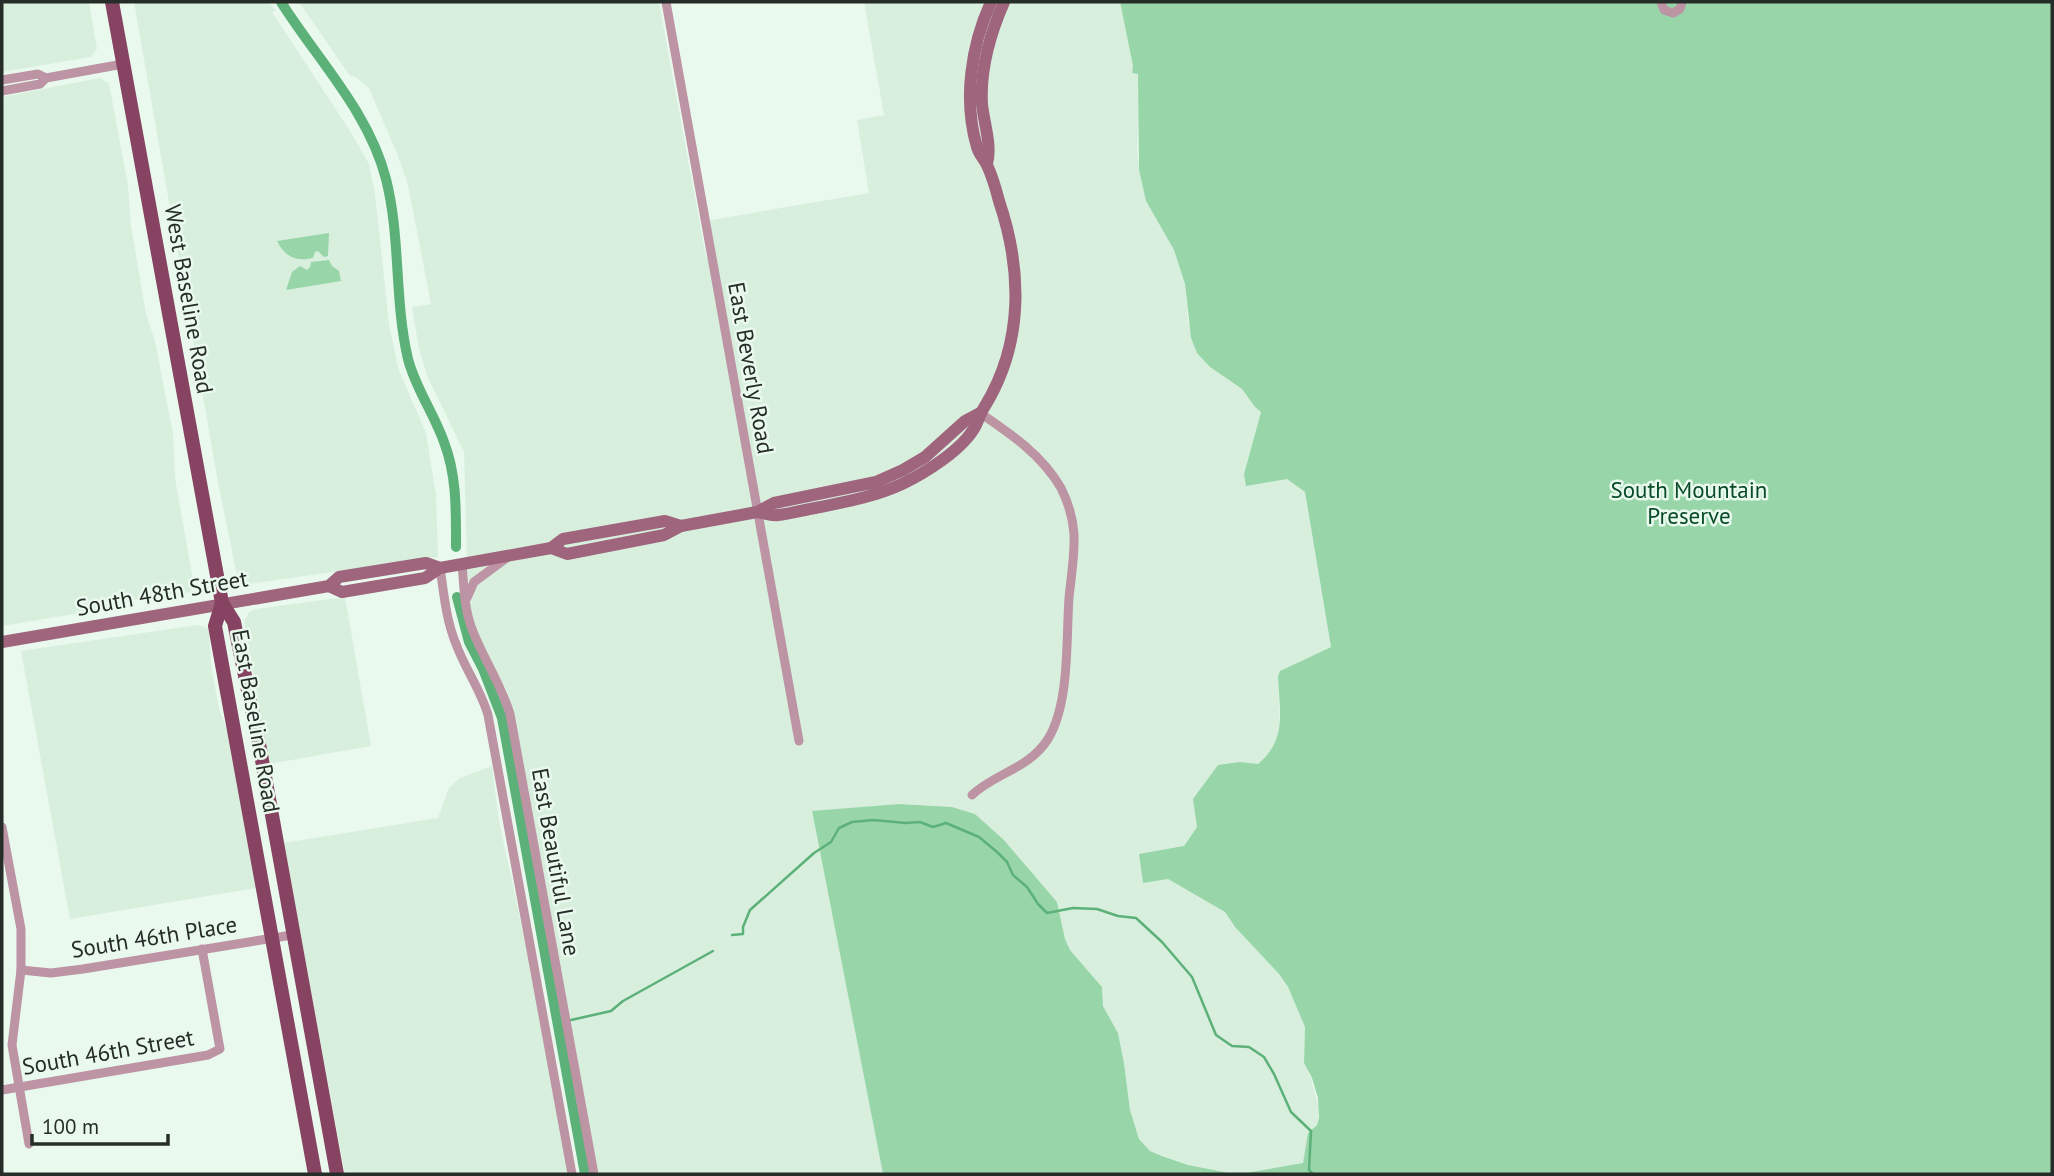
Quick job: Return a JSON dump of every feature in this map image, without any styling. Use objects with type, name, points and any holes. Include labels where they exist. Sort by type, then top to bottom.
[{"type":"main road","name":"West Baseline Road","points":[[112,2],[222,603]]},
{"type":"main road","name":"South 48th Street","points":[[2,642],[329,586],[342,592],[425,578],[440,568],[551,548],[567,554],[664,535],[681,526],[757,512],[776,516],[864,498],[916,477],[939,462],[976,426],[1006,357],[1017,305],[1016,267],[1009,231],[987,164],[977,150],[970,95],[975,51],[991,2]]},
{"type":"main road","name":"South 48th Street","points":[[987,164],[990,153],[982,88],[988,50],[1004,2]]},
{"type":"main road","name":"East Baseline Road","points":[[222,603],[234,622],[260,749],[337,1174]]},
{"type":"main road","name":"East Baseline Road","points":[[222,603],[215,626],[315,1174]]},
{"type":"main road","points":[[312,1157],[333,1154]]},
{"type":"street","name":"East Beverly Road","points":[[666,2],[799,741]]},
{"type":"street","points":[[1661,2],[1664,10],[1674,13],[1680,9],[1682,2]]},
{"type":"street","points":[[2,91],[40,84],[46,78],[123,64]]},
{"type":"street","points":[[2,80],[38,74],[46,78]]},
{"type":"street","points":[[972,794],[983,785],[1019,768],[1048,740],[1059,715],[1074,534],[1069,509],[1049,470],[1032,450],[980,413]]},
{"type":"street","points":[[465,603],[474,582],[511,555]]},
{"type":"street","name":"East Beautiful Lane","points":[[462,564],[465,603],[473,630],[502,690],[510,714],[594,1174]]},
{"type":"street","name":"East Beautiful Lane","points":[[440,568],[450,629],[488,715],[572,1174]]},
{"type":"street","points":[[2,827],[21,929],[21,970],[12,1045],[29,1144]]},
{"type":"street","name":"South 46th Place","points":[[21,970],[51,973],[82,969],[292,934]]},
{"type":"street","name":"South 46th Street","points":[[2,1090],[208,1055],[220,1049],[202,949]]},
{"type":"shaded area","points":[[2,2],[89,2],[97,49],[91,57],[2,72]]},
{"type":"shaded area","points":[[134,2],[269,2],[276,11],[272,12],[369,164],[375,194],[389,324],[398,368],[426,433],[436,495],[438,557],[249,584],[238,580],[219,488]]},
{"type":"shaded area","points":[[299,2],[659,2],[706,257],[711,256],[705,221],[869,193],[857,120],[884,115],[864,2],[1120,2],[1133,66],[1132,73],[1138,73],[1137,149],[1146,201],[1174,250],[1185,284],[1188,322],[1210,367],[1242,389],[1261,412],[1244,474],[1287,479],[1305,492],[1331,647],[1280,671],[1280,735],[1269,755],[1258,764],[1218,765],[1197,827],[1184,846],[1143,882],[1168,879],[1225,912],[1234,926],[1288,987],[1305,1027],[1304,1063],[1319,1108],[1317,1125],[1308,1133],[1303,1164],[1227,1174],[1194,1167],[1150,1151],[1139,1139],[1130,1110],[1118,1033],[1103,1006],[1102,987],[1070,950],[1057,902],[1004,840],[975,814],[952,807],[899,804],[812,812],[883,1174],[597,1174],[515,722],[507,691],[473,626],[468,603],[464,452],[428,378],[419,349],[412,307],[431,304],[408,185],[369,88],[354,76],[350,76]]},
{"type":"shaded area","points":[[100,78],[109,83],[128,186],[131,226],[146,314],[155,341],[173,434],[175,478],[194,586],[190,592],[182,595],[120,602],[104,609],[2,626],[2,97]]},
{"type":"shaded area","points":[[345,597],[371,746],[269,764],[244,621],[249,612],[256,609]]},
{"type":"shaded area","points":[[197,625],[207,628],[209,632],[211,665],[219,709],[228,733],[256,888],[70,919],[21,651]]},
{"type":"shaded area","points":[[492,766],[499,821],[557,1089],[572,1174],[345,1174],[283,843],[438,818],[449,788],[460,778]]},
{"type":"green space","name":"South Mountain Preserve","points":[[1120,2],[2052,2],[2052,1174],[1240,1174],[1303,1163],[1308,1133],[1317,1125],[1319,1117],[1318,1098],[1304,1063],[1305,1027],[1288,987],[1279,974],[1235,927],[1225,912],[1168,879],[1143,883],[1139,854],[1184,846],[1197,827],[1193,799],[1218,765],[1240,762],[1258,764],[1274,744],[1280,723],[1280,671],[1331,647],[1305,492],[1287,479],[1246,486],[1244,474],[1261,412],[1242,389],[1210,367],[1197,353],[1191,338],[1185,284],[1174,250],[1146,201],[1139,170],[1138,74],[1132,73],[1133,66]]},
{"type":"green space","points":[[329,233],[328,256],[324,257],[318,251],[313,258],[296,259],[287,254],[277,241]]},
{"type":"green space","points":[[329,260],[339,271],[341,281],[286,290],[292,272],[300,266],[307,270],[311,262]]},
{"type":"green space","points":[[899,804],[952,807],[975,814],[1004,840],[1057,902],[1070,950],[1102,987],[1103,1006],[1118,1033],[1130,1110],[1139,1139],[1150,1151],[1162,1156],[1188,1165],[1234,1174],[883,1174],[812,811]]},
{"type":"waterway","points":[[281,2],[341,87],[378,154],[391,201],[401,314],[408,359],[448,455],[455,494],[456,547]]},
{"type":"waterway","points":[[457,597],[469,642],[502,718],[585,1174]]},
{"type":"waterway","points":[[732,935],[743,934],[750,910],[814,853],[831,842],[839,828],[852,822],[873,820],[920,822],[933,827],[946,823],[979,837],[997,852],[1007,862],[1013,875],[1027,887],[1047,913],[1073,908],[1097,909],[1136,918],[1162,942],[1192,977],[1216,1035],[1232,1046],[1249,1047],[1264,1057],[1291,1112],[1311,1131],[1309,1170],[1313,1174]]},
{"type":"waterway","points":[[571,1020],[611,1011],[623,1001],[713,951]]}]
